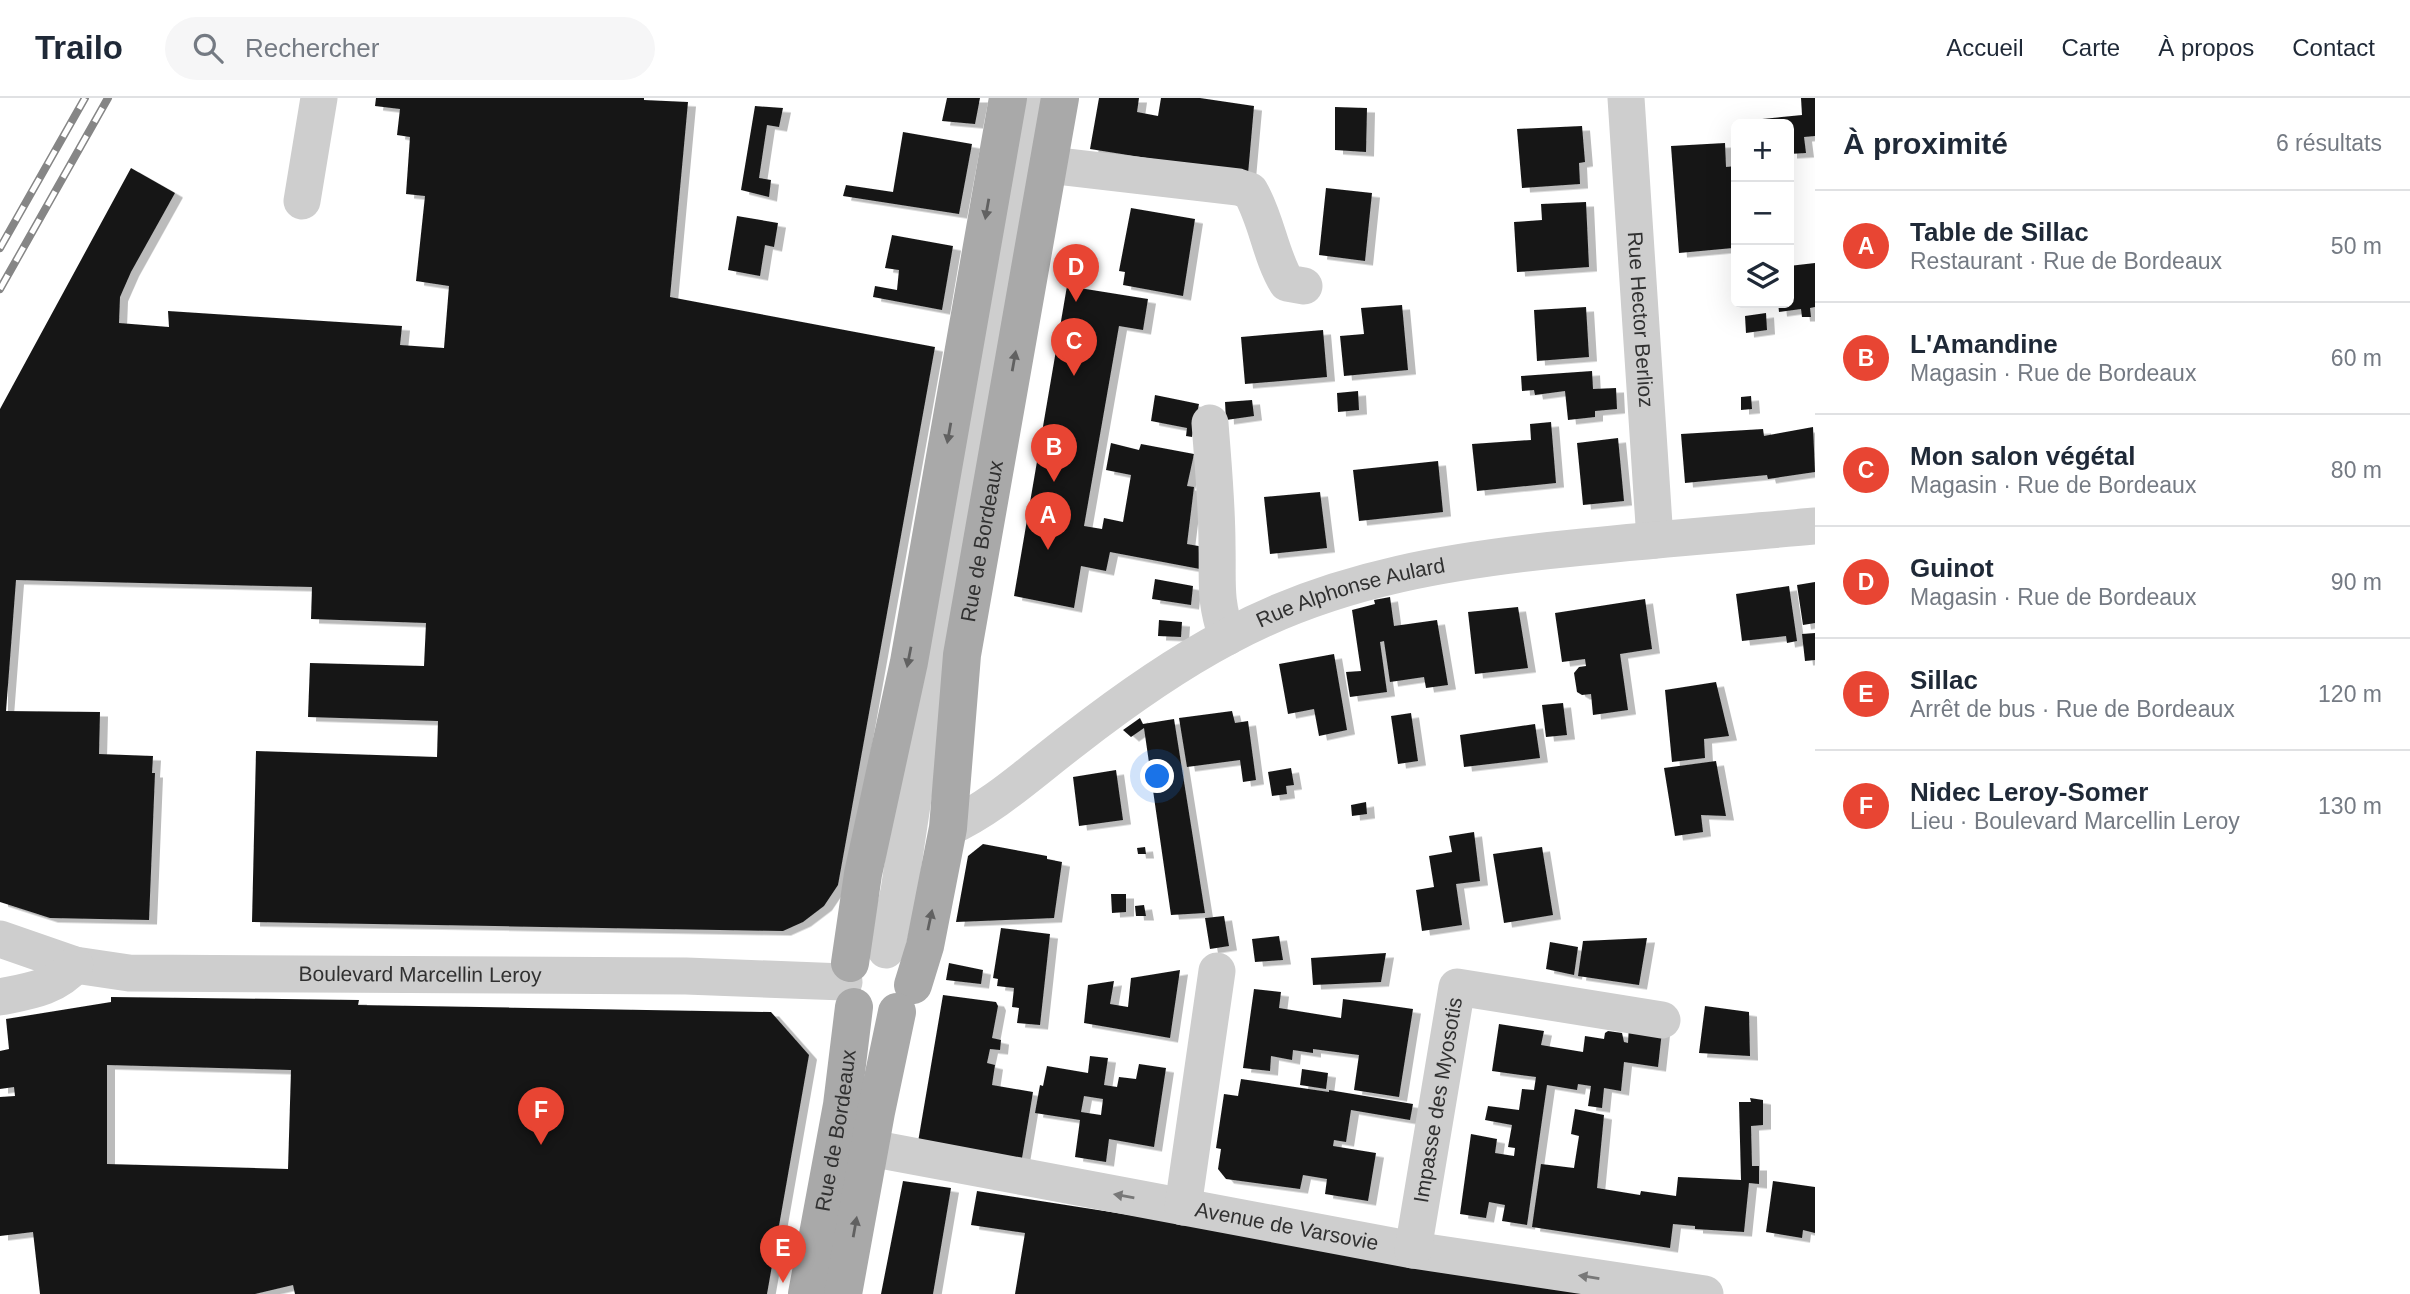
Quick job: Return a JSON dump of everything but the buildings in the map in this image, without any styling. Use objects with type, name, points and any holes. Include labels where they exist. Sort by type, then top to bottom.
[{"type":"main road","name":"Rue de Bordeaux","points":[[843,1294],[870,1149],[905,999],[925,946],[948,828],[962,655],[1034,176],[1060,98]]},
{"type":"main road","name":"Rue de Bordeaux","points":[[807,1294],[842,1105],[849,984],[863,874],[909,662],[1015,105]]},
{"type":"main road","points":[[886,950],[897,954],[912,974],[905,999],[887,1017],[875,1017],[864,1014],[849,984],[857,956],[866,951],[886,950]]},
{"type":"street","points":[[302,201],[319,98]]},
{"type":"street","name":"Rue Hector Berlioz","points":[[1626,98],[1655,540]]},
{"type":"street","points":[[886,950],[899,891],[937,645],[1034,176],[1015,105]]},
{"type":"street","points":[[1034,176],[1238,187],[1250,191],[1258,204],[1280,272],[1287,283],[1304,286]]},
{"type":"street","points":[[1210,424],[1217,535],[1216,593],[1218,612],[1227,637]]},
{"type":"street","name":"Rue Alphonse Aulard","points":[[948,828],[970,818],[1074,738],[1181,665],[1227,637],[1299,603],[1362,582],[1424,567],[1490,556],[1815,526]]},
{"type":"street","name":"Boulevard Marcellin Leroy","points":[[0,939],[75,965],[129,972],[686,976],[849,984]]},
{"type":"street","points":[[0,997],[55,983],[66,976],[75,965]]},
{"type":"street","points":[[1183,1207],[1217,971]]},
{"type":"street","name":"Impasse des Myosotis","points":[[1413,1250],[1457,987],[1662,1020]]},
{"type":"street","name":"Avenue de Varsovie","points":[[870,1149],[1413,1250],[1705,1294]]},
{"type":"railway","points":[[0,248],[85,98]]},
{"type":"railway","points":[[0,289],[108,98]]},
{"type":"place","name":"Guinot","points":[[1076,302]]},
{"type":"place","name":"Mon salon végétal","points":[[1074,376]]},
{"type":"place","name":"L'Amandine","points":[[1054,482]]},
{"type":"place","name":"Table de Sillac","points":[[1048,550]]},
{"type":"place","name":"Nidec Leroy-Somer","points":[[541,1145]]},
{"type":"place","name":"Sillac","points":[[783,1283]]}]
